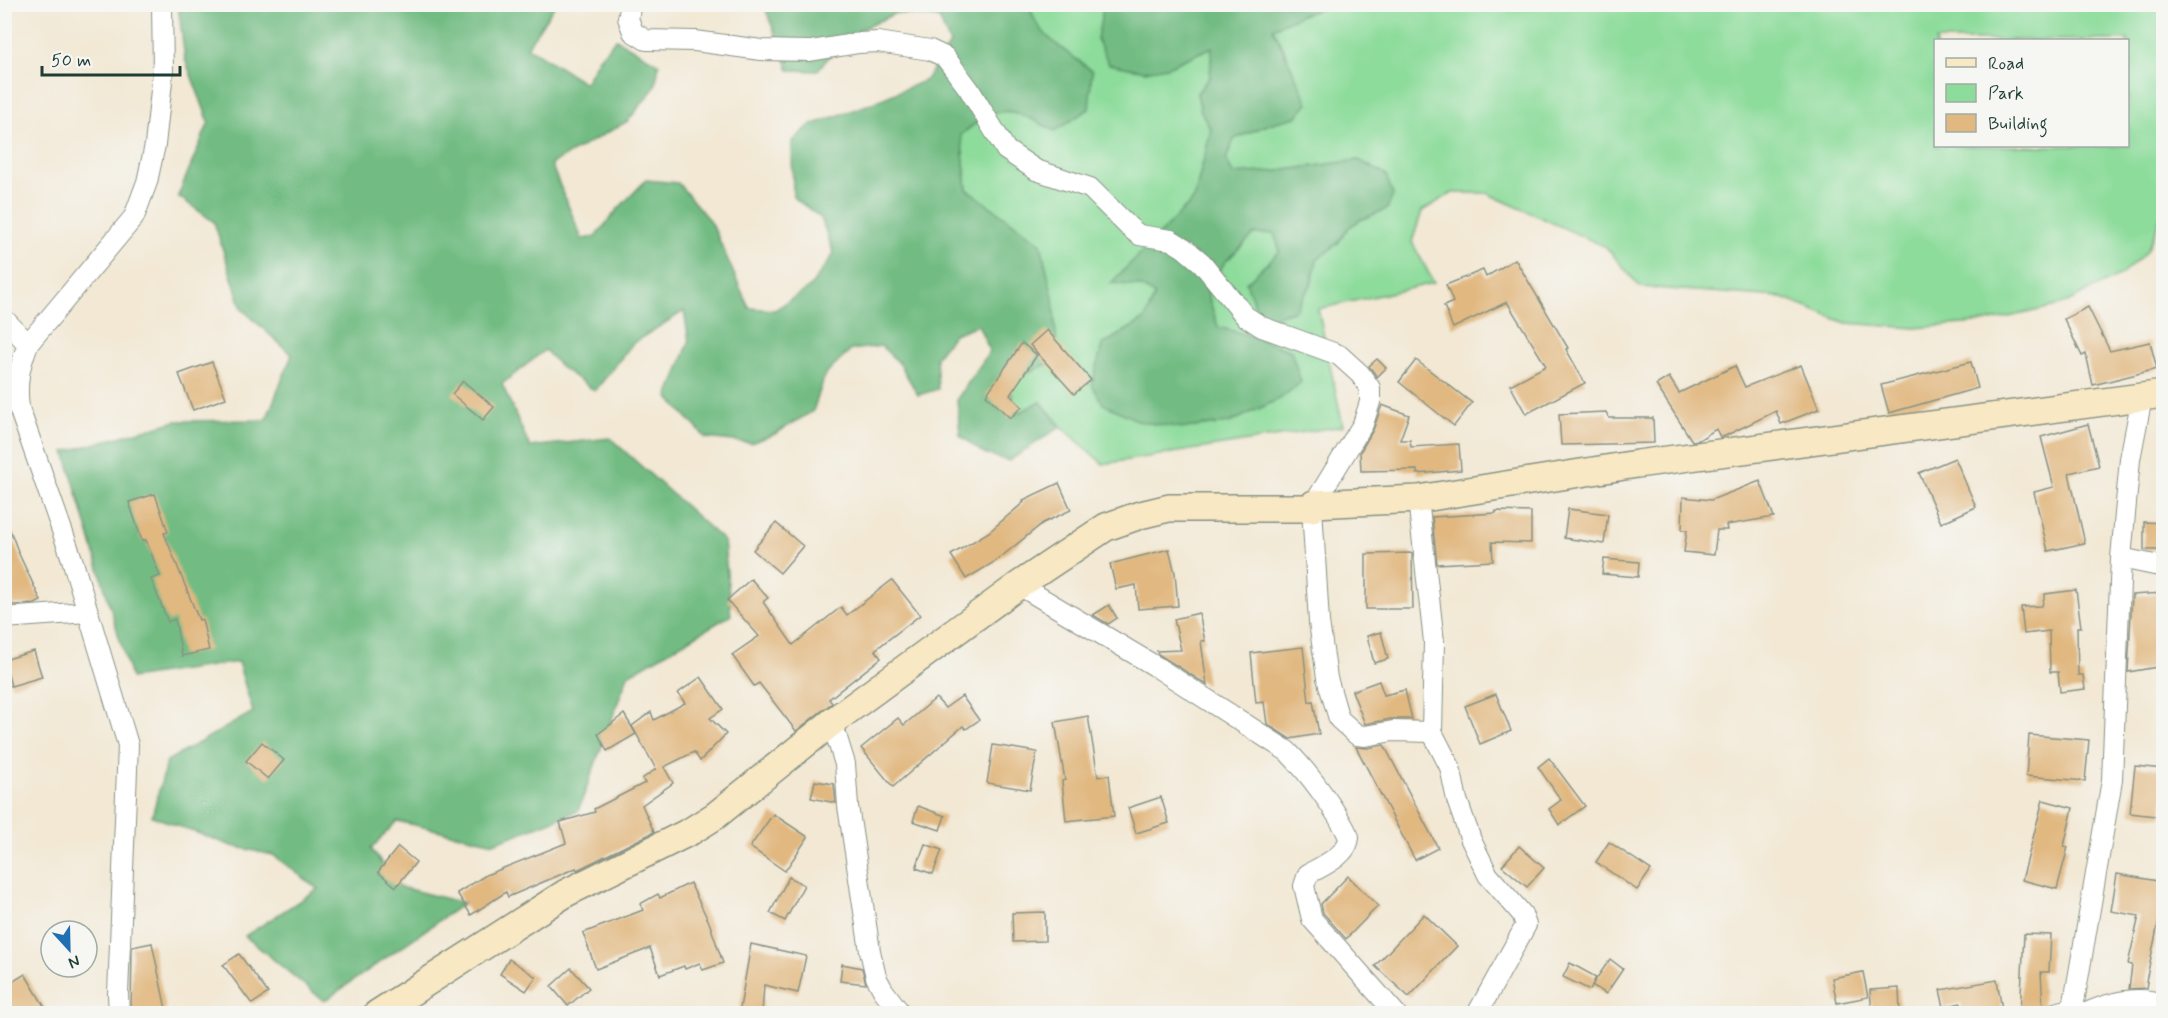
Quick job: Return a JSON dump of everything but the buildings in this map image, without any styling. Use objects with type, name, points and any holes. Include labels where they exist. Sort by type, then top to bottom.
[{"type":"street","points":[[119,1014],[128,745],[72,559],[19,408],[16,387],[19,366],[28,344],[134,217],[144,191],[155,145],[163,72],[162,4]]},
{"type":"street","points":[[631,4],[628,18],[633,32],[646,40],[694,41],[761,50],[810,51],[878,42],[930,50],[945,57],[969,89],[1005,150],[1036,170],[1089,188],[1139,235],[1171,240],[1184,248],[1202,263],[1245,316],[1262,327],[1339,355],[1360,374],[1370,388],[1370,402],[1363,424],[1313,506],[1319,622],[1327,678],[1339,719],[1356,735],[1365,736],[1393,731],[1432,732]]},
{"type":"street","points":[[4,319],[28,344]]},
{"type":"street","points":[[377,1014],[566,893],[692,831],[715,816],[832,722],[1019,585],[1106,528],[1140,514],[1169,508],[1313,506],[1418,499],[1637,464],[2153,396],[2130,459],[2121,558],[2112,780],[2076,1012]]},
{"type":"street","points":[[1418,499],[1434,642],[1432,732],[1450,767],[1457,800],[1471,840],[1488,875],[1522,914],[1526,925],[1478,1014]]},
{"type":"street","points":[[2121,558],[2163,567]]},
{"type":"street","points":[[1019,585],[1175,679],[1287,751],[1302,767],[1349,837],[1346,849],[1308,874],[1304,886],[1312,919],[1396,1014]]},
{"type":"street","points":[[4,618],[88,612]]},
{"type":"street","points":[[832,722],[845,764],[848,806],[870,951],[876,976],[883,990],[901,1014]]},
{"type":"street","points":[[2052,1014],[2076,1012],[2131,1000],[2155,1001],[2163,1005]]},
{"type":"green space","points":[[1107,4],[1328,5],[1329,7],[1301,15],[1273,28],[1308,103],[1296,117],[1272,123],[1234,139],[1226,160],[1233,174],[1278,171],[1359,160],[1386,175],[1393,195],[1387,209],[1349,227],[1338,243],[1317,260],[1311,285],[1295,310],[1271,318],[1256,308],[1246,283],[1280,251],[1274,233],[1254,234],[1225,262],[1206,289],[1218,327],[1291,351],[1301,382],[1281,398],[1229,423],[1184,428],[1141,422],[1103,404],[1092,385],[1102,345],[1145,319],[1155,295],[1139,286],[1111,283],[1194,199],[1211,130],[1201,111],[1197,93],[1210,77],[1212,47],[1167,67],[1145,71],[1109,64],[1097,39],[1103,9]]},
{"type":"green space","points":[[1328,4],[2163,5],[2163,212],[2147,251],[2121,275],[2061,305],[1987,322],[1915,328],[1846,323],[1780,297],[1640,287],[1606,247],[1486,193],[1452,193],[1422,211],[1412,242],[1434,283],[1318,309],[1343,426],[1103,464],[1061,426],[1041,402],[1016,414],[1009,380],[1041,244],[967,189],[961,135],[986,117],[1006,112],[1027,117],[1055,131],[1092,71],[1045,34],[1032,15],[1030,5],[1107,5],[1103,9],[1167,67],[1212,47],[1210,77],[1197,94],[1201,111],[1211,130],[1194,199],[1112,283],[1139,286],[1155,295],[1145,319],[1102,345],[1184,428],[1229,423],[1281,398],[1291,351],[1218,327],[1206,289],[1225,262],[1254,234],[1274,233],[1280,251],[1311,285],[1317,260],[1338,243],[1349,227],[1387,209],[1359,160],[1278,171],[1233,174],[1226,159],[1234,139],[1272,123],[1296,117],[1287,55],[1273,28],[1301,15],[1328,7]]},
{"type":"green space","points":[[178,5],[555,5],[527,47],[585,83],[599,58],[616,39],[659,64],[655,87],[628,121],[551,164],[582,239],[595,237],[646,180],[678,183],[712,224],[749,308],[775,310],[810,287],[834,254],[821,218],[793,197],[792,142],[809,126],[870,104],[926,80],[950,44],[939,18],[896,13],[847,36],[817,71],[789,70],[764,5],[1030,5],[1038,25],[1045,34],[1092,71],[1089,109],[1055,131],[1027,117],[1007,111],[986,116],[961,135],[967,189],[1041,244],[1053,298],[1058,360],[1009,380],[1016,414],[1040,402],[1061,426],[1009,461],[983,453],[960,435],[957,399],[990,351],[978,325],[954,334],[936,357],[938,389],[918,395],[900,364],[881,346],[851,350],[825,375],[813,411],[775,434],[751,443],[706,438],[668,397],[689,342],[684,311],[633,343],[595,391],[562,368],[545,350],[502,384],[530,447],[610,438],[724,541],[731,615],[628,675],[578,811],[494,843],[397,821],[371,849],[400,887],[464,903],[324,1001],[245,936],[318,889],[273,855],[232,846],[152,816],[167,761],[253,712],[238,662],[131,678],[65,452],[176,421],[266,420],[292,355],[242,309],[214,222],[178,196],[209,122],[185,59]]}]
